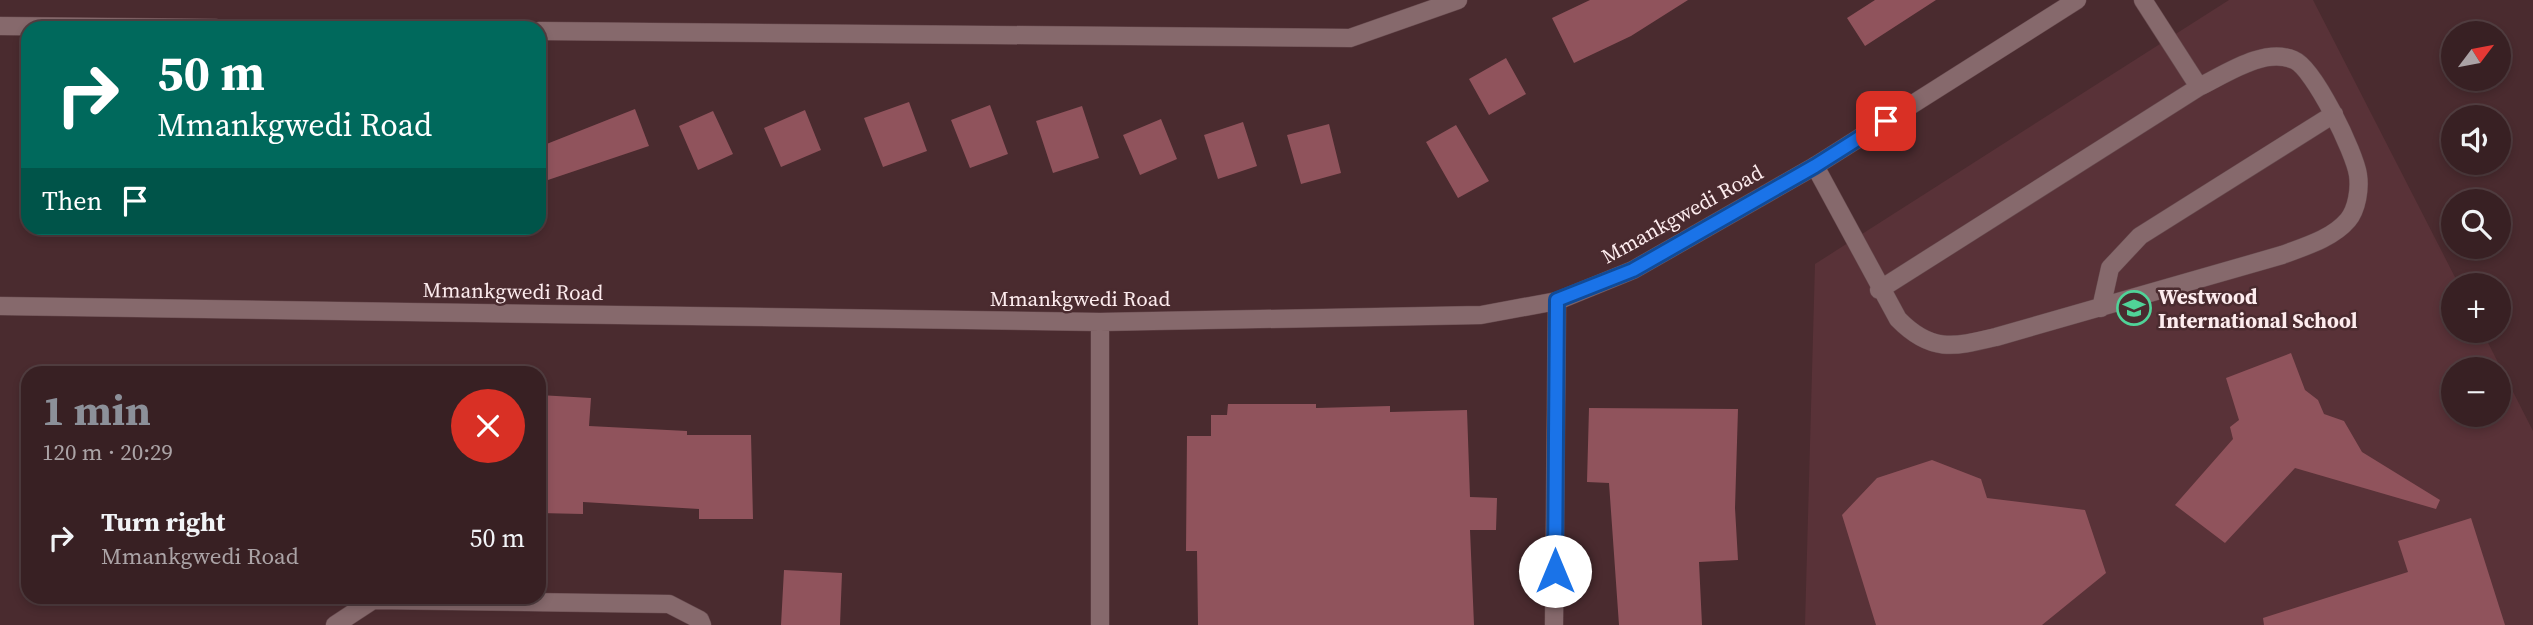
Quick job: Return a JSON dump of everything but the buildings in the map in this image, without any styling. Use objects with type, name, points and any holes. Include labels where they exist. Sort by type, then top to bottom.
[{"type":"street","points":[[546,31],[1350,38],[1458,0]]},
{"type":"street","points":[[2143,0],[2199,87]]},
{"type":"street","name":"Mmankgwedi Road","points":[[0,306],[1100,322],[1480,315],[1557,300],[1633,270],[1815,166],[2075,1]]},
{"type":"street","points":[[0,26],[21,26]]},
{"type":"street","points":[[1815,166],[1879,290],[1898,319],[1913,335],[1932,344],[1959,345],[2101,308],[2312,244],[2348,220],[2357,197],[2358,173],[2334,114],[2306,68],[2294,59],[2273,57],[2257,60],[2199,87],[1879,290]]},
{"type":"street","points":[[2101,308],[2110,268],[2122,252],[2140,236],[2334,114]]},
{"type":"street","points":[[1554,625],[1557,300]]},
{"type":"street","points":[[1100,322],[1100,625]]},
{"type":"street","points":[[546,602],[669,604],[700,620],[702,625]]},
{"type":"street","points":[[335,625],[367,604]]},
{"type":"shaded area","name":"Westwood International School","points":[[2229,0],[2313,0],[2441,250],[2441,259],[2446,259],[2453,273],[2441,273],[2441,343],[2488,343],[2495,357],[2441,357],[2441,427],[2511,427],[2511,388],[2533,431],[2533,625],[1805,625],[1815,264]]},
{"type":"place","name":"Westwood International School","points":[[2134,308]]},
{"type":"route","points":[[1555,571],[1557,300],[1633,270],[1815,166],[1886,121]]}]
